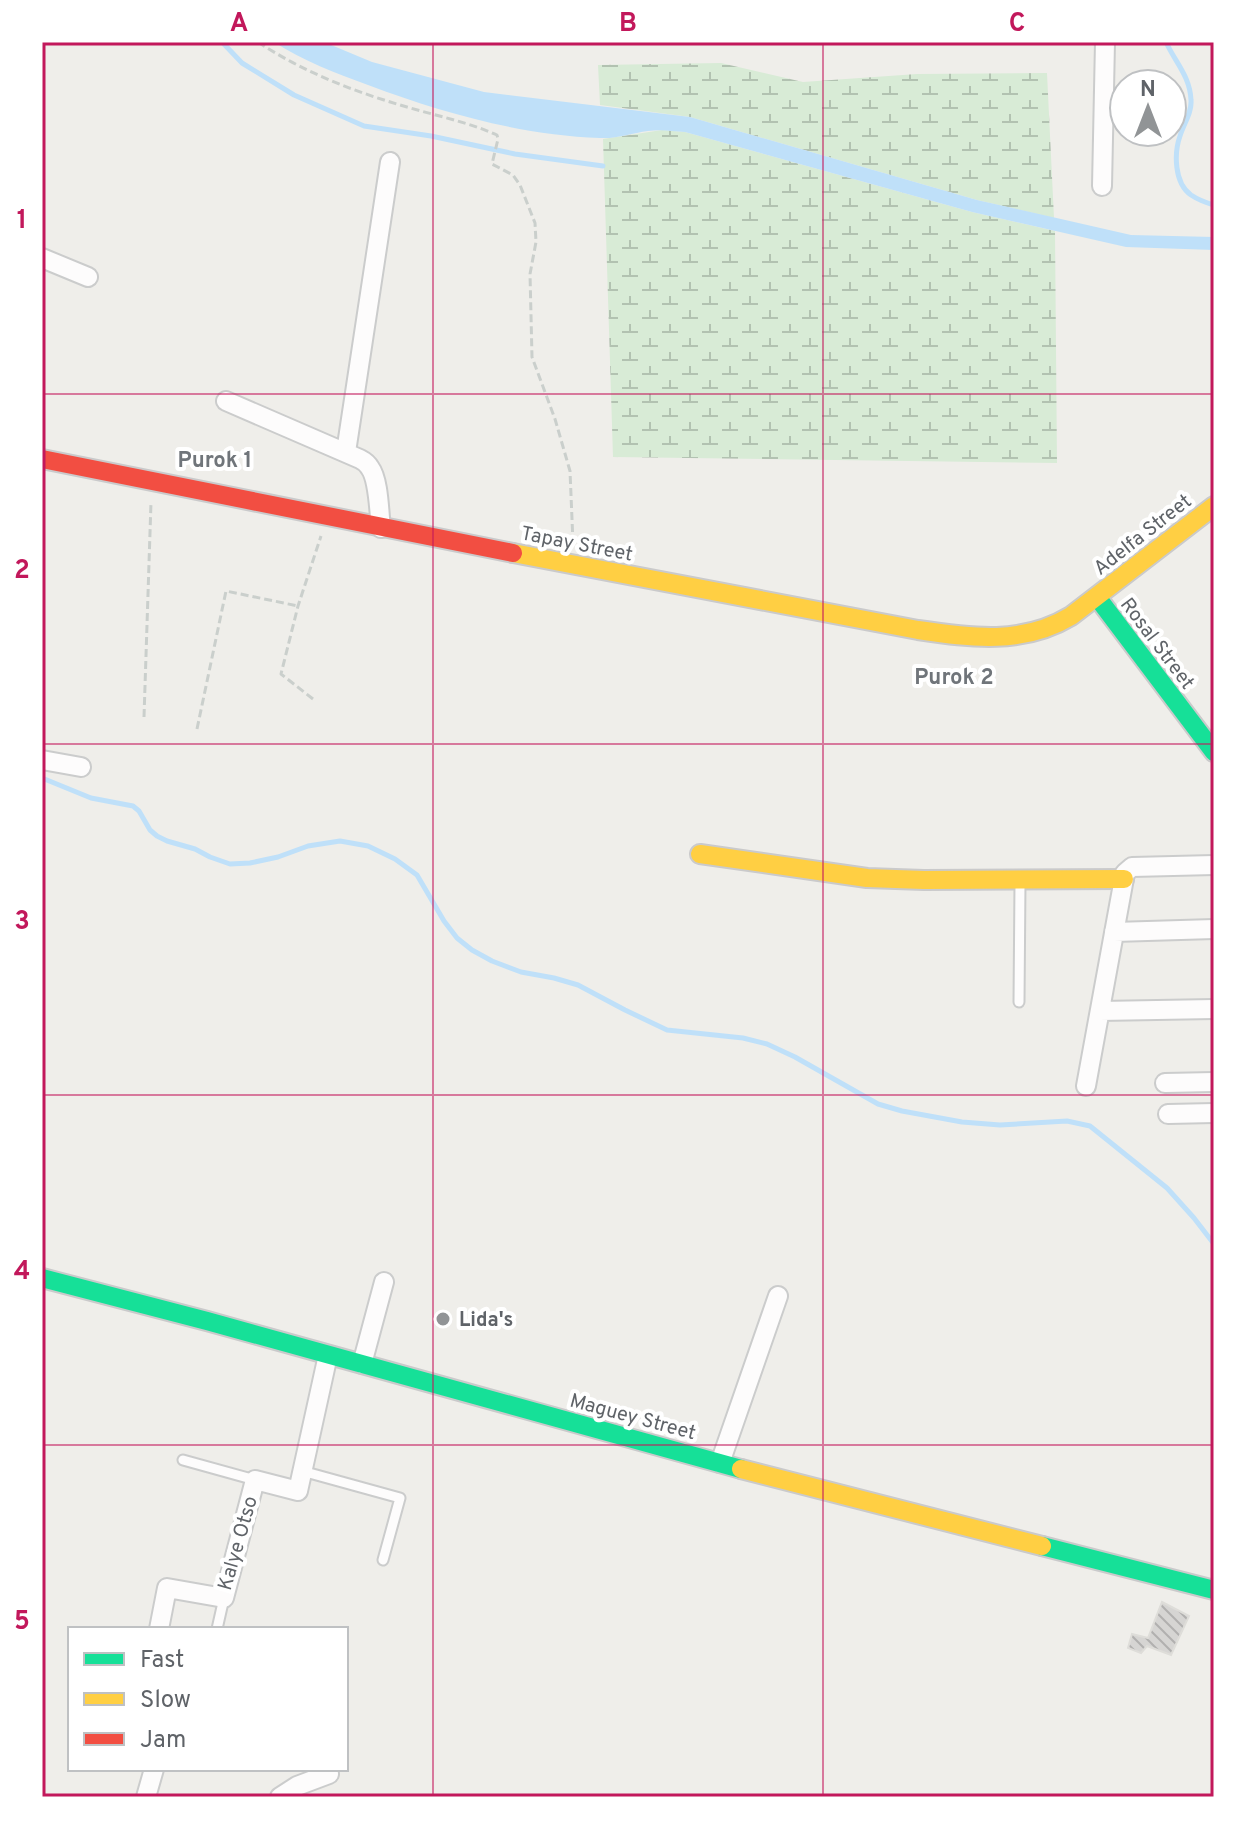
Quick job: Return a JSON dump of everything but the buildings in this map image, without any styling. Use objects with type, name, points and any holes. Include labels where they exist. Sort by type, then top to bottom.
[{"type":"street","points":[[1102,186],[1105,42]]},
{"type":"street","points":[[346,452],[390,162]]},
{"type":"street","points":[[42,258],[88,277]]},
{"type":"street","points":[[226,401],[360,459],[372,470],[381,528]]},
{"type":"street","name":"Tapay Street","points":[[42,459],[381,528],[918,630],[981,637],[1036,633],[1053,627],[1097,597]]},
{"type":"street","name":"Adelfa Street","points":[[1097,597],[1214,506]]},
{"type":"street","name":"Rosal Street","points":[[1097,597],[1214,752]]},
{"type":"street","points":[[42,760],[81,767]]},
{"type":"street","points":[[700,854],[867,878],[1124,879]]},
{"type":"street","points":[[1086,1086],[1128,869],[1214,865]]},
{"type":"street","points":[[1114,932],[1214,929]]},
{"type":"street","points":[[1100,1011],[1214,1009]]},
{"type":"street","points":[[1165,1083],[1214,1082]]},
{"type":"street","points":[[1168,1114],[1214,1113]]},
{"type":"street","name":"Maguey Street","points":[[42,1278],[720,1463],[1214,1590]]},
{"type":"street","points":[[362,1364],[384,1282]]},
{"type":"street","points":[[720,1463],[778,1296]]},
{"type":"street","points":[[302,1471],[328,1355]]},
{"type":"street","name":"Kalye Otso","points":[[159,1627],[167,1588],[224,1598],[255,1480],[298,1491],[302,1471]]},
{"type":"street","points":[[146,1797],[153,1771]]},
{"type":"street","points":[[280,1797],[297,1786],[329,1774]]},
{"type":"lane","points":[[1019,1002],[1020,879]]},
{"type":"lane","points":[[183,1460],[255,1480]]},
{"type":"lane","points":[[302,1471],[400,1498],[383,1560]]},
{"type":"lane","points":[[217,1627],[224,1598]]},
{"type":"path","points":[[258,42],[287,61],[334,82],[497,135],[493,165],[513,175],[535,223],[536,242],[530,274],[532,357],[570,471],[574,529],[570,564]]},
{"type":"path","points":[[144,717],[152,482]]},
{"type":"path","points":[[313,699],[281,674],[298,606],[327,517]]},
{"type":"path","points":[[197,729],[226,591],[298,606]]},
{"type":"green space","points":[[721,63],[803,82],[917,74],[1047,73],[1054,218],[977,200],[690,117],[600,105],[598,65]]},
{"type":"green space","points":[[662,130],[685,132],[972,212],[1055,231],[1057,463],[613,457],[603,139]]},
{"type":"water","points":[[274,42],[324,42],[372,62],[484,92],[690,117],[977,200],[1131,235],[1214,237],[1214,250],[1126,247],[972,212],[685,132],[653,130],[600,138],[541,132],[482,121],[425,105],[356,80],[308,61]]},
{"type":"waterway","points":[[222,42],[242,63],[294,95],[364,126],[515,154],[603,166]]},
{"type":"waterway","points":[[1166,42],[1185,76],[1191,100],[1178,143],[1178,176],[1191,195],[1214,205]]},
{"type":"waterway","points":[[42,778],[91,798],[133,806],[157,836],[230,864],[250,863],[308,846],[340,841],[368,846],[395,859],[417,875],[457,938],[492,961],[521,972],[578,985],[667,1030],[743,1038],[767,1044],[878,1104],[962,1122],[1000,1125],[1067,1121],[1090,1126],[1167,1188],[1214,1244]]},
{"type":"traffic: fast","points":[[1097,597],[1214,752]]},
{"type":"traffic: fast","points":[[42,1278],[741,1469]]},
{"type":"traffic: fast","points":[[1042,1546],[1214,1590]]},
{"type":"traffic: slow","points":[[513,553],[918,630],[997,637],[1034,632],[1071,616],[1214,506]]},
{"type":"traffic: slow","points":[[700,854],[867,878],[1124,879]]},
{"type":"traffic: slow","points":[[741,1469],[1042,1546]]},
{"type":"traffic: jam","points":[[42,459],[513,553]]},
{"type":"place","name":"Lida's","points":[[443,1319]]},
{"type":"district","name":"Purok 1","points":[[215,459]]},
{"type":"district","name":"Purok 2","points":[[954,676]]}]
